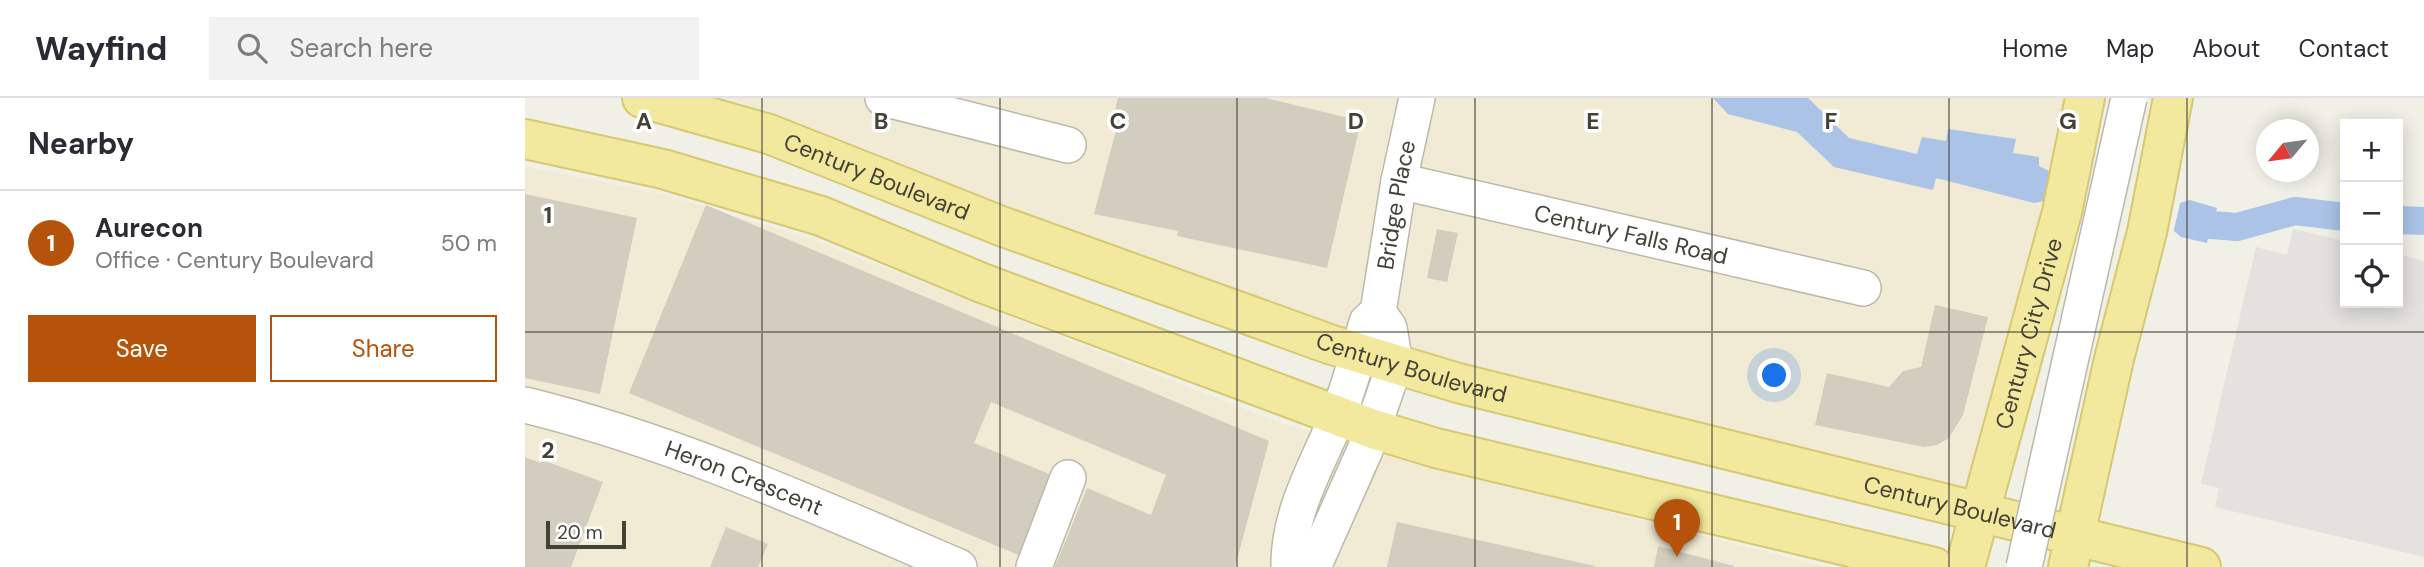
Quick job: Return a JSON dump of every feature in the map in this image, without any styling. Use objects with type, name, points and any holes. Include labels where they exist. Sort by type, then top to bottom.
[{"type":"main road","name":"Century Boulevard","points":[[642,98],[769,134],[1001,226],[1395,364],[1504,395],[1979,514],[2072,552],[2201,567]]},
{"type":"main road","name":"Century City Drive","points":[[1965,567],[2062,212],[2085,98]]},
{"type":"main road","points":[[2072,552],[2114,359],[2147,232],[2173,98]]},
{"type":"main road","points":[[525,139],[663,169],[821,216],[982,283],[1337,418],[1373,429],[1450,451],[1934,567]]},
{"type":"street","points":[[883,98],[1068,145]]},
{"type":"street","name":"Bridge Place","points":[[1289,567],[1289,545],[1306,485],[1337,418],[1367,322],[1378,312],[1399,181],[1417,98]]},
{"type":"street","points":[[2024,567],[2129,98]]},
{"type":"street","name":"Century Falls Road","points":[[1399,181],[1863,288]]},
{"type":"street","points":[[1313,567],[1373,429],[1395,364],[1389,328],[1378,312]]},
{"type":"street","name":"Heron Crescent","points":[[525,405],[600,423],[726,467],[959,567]]},
{"type":"street","points":[[1034,567],[1068,478]]},
{"type":"shaded area","points":[[678,98],[2067,98],[2042,207],[1967,488],[1462,371]]},
{"type":"shaded area","points":[[525,166],[658,193],[814,240],[1278,422],[1430,466],[1825,567],[525,567]]},
{"type":"shaded area","points":[[2293,229],[2340,240],[2340,308],[2403,308],[2403,255],[2424,261],[2424,557],[2215,507],[2219,488],[2201,484],[2256,247],[2287,255]]},
{"type":"water","points":[[1713,98],[1808,98],[1849,138],[1917,154],[1922,137],[1946,141],[1948,129],[2016,139],[2013,153],[2039,157],[2039,166],[2051,172],[2180,203],[2190,200],[2217,208],[2207,243],[2181,237],[2174,231],[2044,201],[2034,203],[1936,178],[1933,190],[1834,167],[1797,132],[1728,114]]},
{"type":"pier","points":[[2052,168],[2181,199],[2173,234],[2043,205]]},
{"type":"building","points":[[1118,98],[1266,98],[1361,121],[1327,268],[1177,236],[1178,231],[1094,214],[1119,119],[1113,119]]},
{"type":"building","points":[[525,194],[637,218],[600,394],[525,378]]},
{"type":"building","points":[[706,205],[1269,441],[1235,567],[1055,567],[1087,488],[1151,515],[1166,475],[991,402],[974,443],[1054,476],[1021,556],[629,393]]},
{"type":"building","points":[[1437,229],[1458,233],[1447,282],[1427,278]]},
{"type":"building","points":[[1935,305],[1988,317],[1963,415],[1949,438],[1937,445],[1924,447],[1815,425],[1827,373],[1889,387],[1903,371],[1921,367]]},
{"type":"building","points":[[525,457],[540,463],[542,460],[603,482],[571,567],[525,567]]},
{"type":"building","points":[[1397,522],[1595,566],[1595,567],[1387,567]]},
{"type":"building","points":[[726,527],[768,544],[758,567],[710,567]]},
{"type":"building","points":[[1658,546],[1734,566],[1734,567],[1654,567]]},
{"type":"waterway","points":[[2211,225],[2237,227],[2295,211],[2340,216]]},
{"type":"waterway","points":[[2403,220],[2424,221]]},
{"type":"place","name":"Aurecon","points":[[1677,557]]}]
